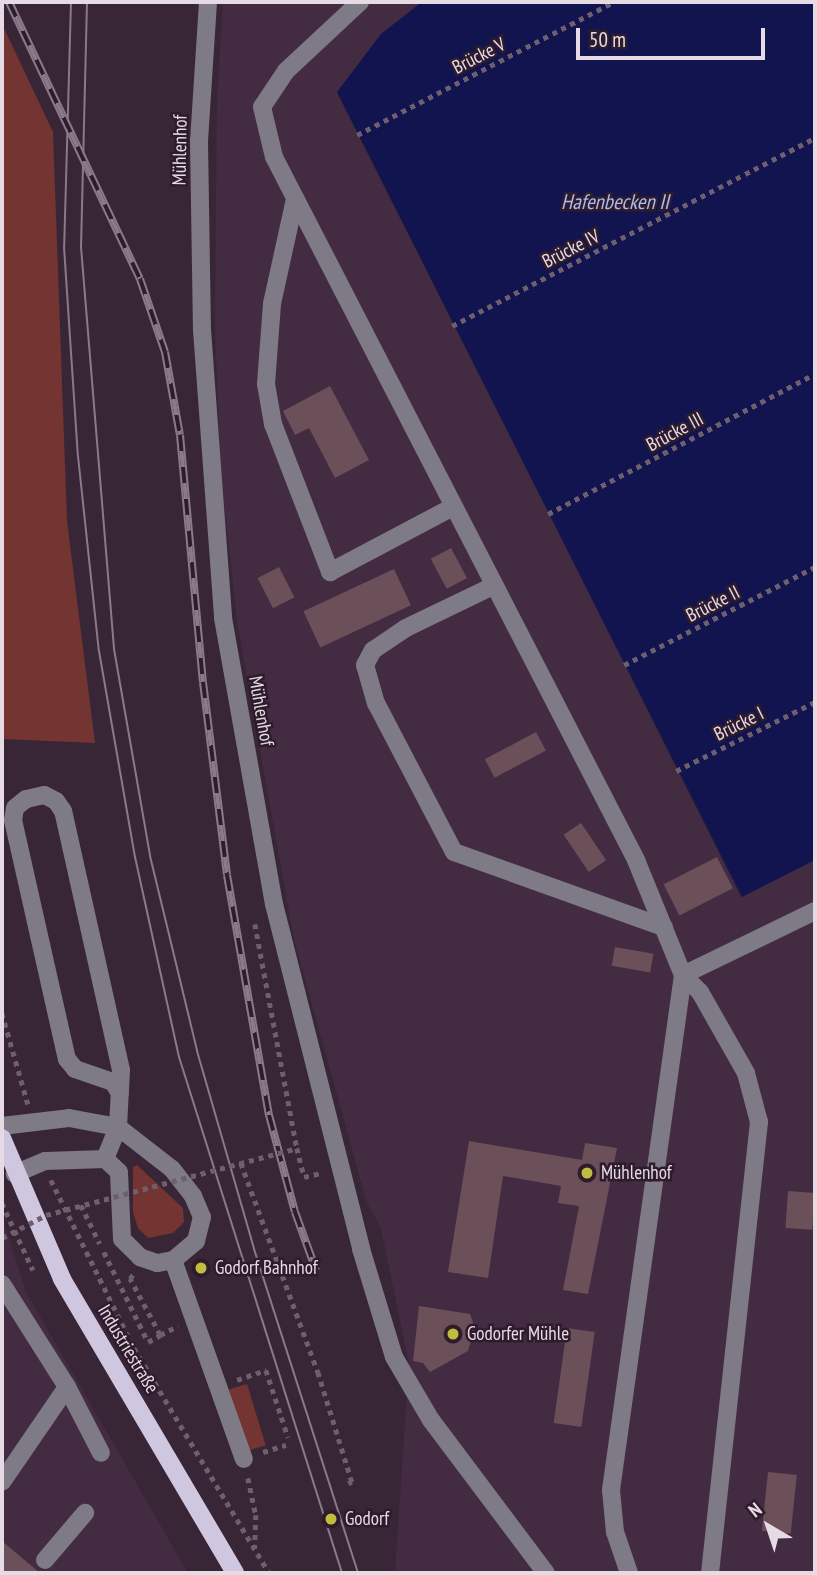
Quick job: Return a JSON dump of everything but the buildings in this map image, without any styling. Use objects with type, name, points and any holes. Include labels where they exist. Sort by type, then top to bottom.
[{"type":"main road","name":"Industriestraße","points":[[2,1138],[15,1174],[62,1279],[235,1573]]},
{"type":"street","name":"Mühlenhof","points":[[208,2],[199,141],[202,330],[223,618],[274,904],[361,1249],[394,1357],[431,1420],[546,1573]]},
{"type":"street","points":[[360,2],[286,71],[262,107],[274,157],[636,860],[683,975],[700,992],[746,1073],[759,1122],[710,1573]]},
{"type":"street","points":[[295,199],[272,304],[267,384],[272,424],[330,572],[453,507]]},
{"type":"street","points":[[493,586],[406,628],[373,650],[365,665],[376,703],[454,852],[664,927]]},
{"type":"street","points":[[105,1159],[118,1127],[120,1093],[121,1070],[63,811],[44,796],[26,799],[15,808],[13,820],[67,1059],[75,1069],[113,1082],[120,1093]]},
{"type":"street","points":[[683,975],[815,911]]},
{"type":"street","points":[[629,1573],[615,1532],[611,1490],[683,975]]},
{"type":"street","points":[[2,1126],[32,1119],[69,1118],[118,1127],[172,1170],[193,1196],[202,1217],[197,1241],[173,1260],[157,1263],[140,1257],[122,1239],[119,1172],[105,1159],[45,1161],[15,1174]]},
{"type":"street","points":[[173,1260],[244,1458]]},
{"type":"street","points":[[2,1284],[67,1387],[101,1453]]},
{"type":"street","points":[[2,1482],[67,1387]]},
{"type":"street","points":[[45,1560],[85,1513]]},
{"type":"path","name":"Brücke V","points":[[357,135],[614,2]]},
{"type":"path","name":"Brücke IV","points":[[452,326],[815,138]]},
{"type":"path","name":"Brücke III","points":[[548,514],[815,374]]},
{"type":"path","name":"Brücke II","points":[[624,665],[815,568]]},
{"type":"path","name":"Brücke I","points":[[676,771],[815,702]]},
{"type":"path","points":[[253,912],[304,1177],[323,1172]]},
{"type":"path","points":[[2,1013],[32,1119]]},
{"type":"path","points":[[2,1238],[47,1215],[297,1148]]},
{"type":"path","points":[[45,1161],[56,1196],[134,1348],[269,1573]]},
{"type":"path","points":[[241,1163],[318,1372],[352,1482],[348,1484]]},
{"type":"path","points":[[80,1205],[148,1342],[178,1326]]},
{"type":"path","points":[[130,1279],[160,1335]]},
{"type":"path","points":[[220,1386],[266,1370],[288,1437]]},
{"type":"path","points":[[279,1447],[286,1444]]},
{"type":"path","points":[[244,1458],[256,1515],[255,1549]]},
{"type":"shaded area","points":[[223,2],[422,2],[381,34],[337,93],[741,897],[815,860],[815,1573],[395,1573],[409,1364],[381,1228],[367,1203],[294,939],[238,627],[221,477],[215,327],[217,102]]},
{"type":"shaded area","points":[[2,24],[53,132],[67,521],[95,743],[2,739]]},
{"type":"shaded area","points":[[137,1165],[183,1208],[184,1222],[173,1233],[148,1238],[138,1228],[133,1212],[133,1167]]},
{"type":"shaded area","points":[[2,1216],[26,1292],[188,1573],[2,1573]]},
{"type":"shaded area","points":[[247,1384],[266,1445],[248,1451],[229,1390]]},
{"type":"water","name":"Hafenbecken II","points":[[422,2],[815,2],[815,860],[742,897],[337,92],[381,34]]},
{"type":"tram line","points":[[71,2],[64,247],[78,456],[99,651],[135,857],[179,1057],[342,1573]]},
{"type":"tram line","points":[[87,2],[81,247],[114,649],[150,856],[197,1051],[254,1249],[358,1573]]},
{"type":"railway","points":[[9,2],[140,279],[165,352],[180,435],[203,682],[227,875],[269,1115],[295,1212],[316,1270]]},
{"type":"place","name":"Mühlenhof","points":[[587,1173]]},
{"type":"place","name":"Godorf Bahnhof","points":[[201,1268]]},
{"type":"place","name":"Godorfer Mühle","points":[[453,1334]]},
{"type":"place","name":"Godorf","points":[[331,1519]]}]
